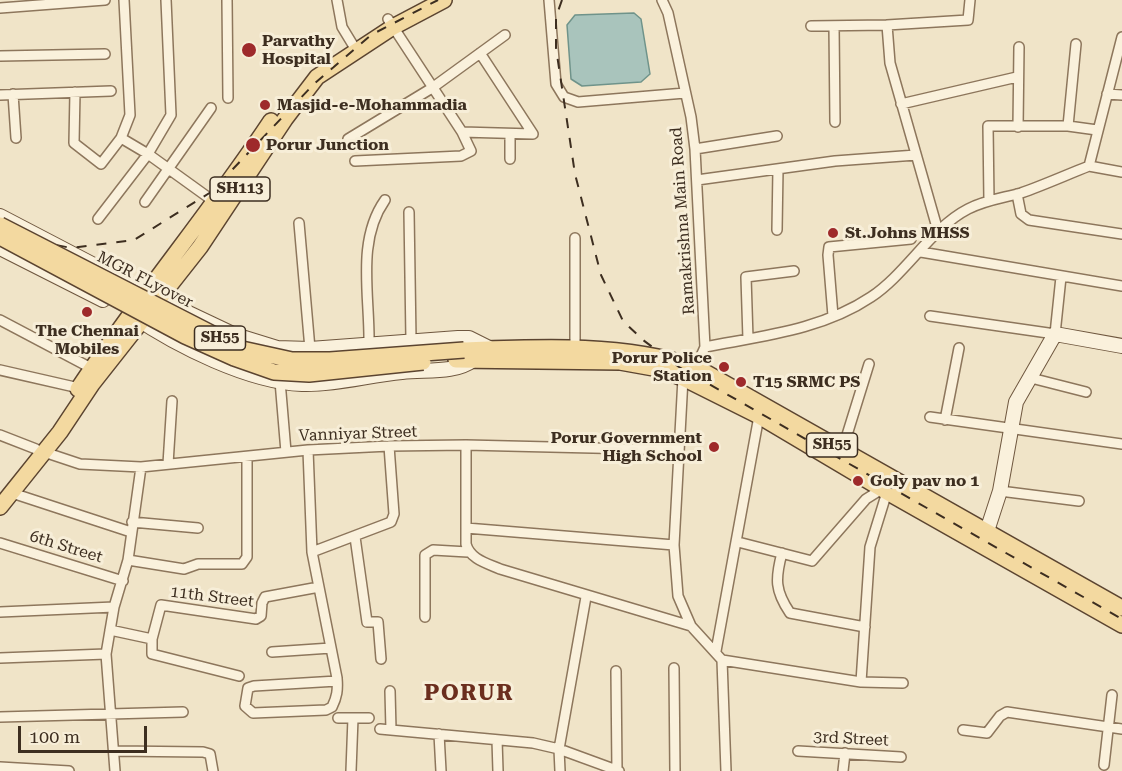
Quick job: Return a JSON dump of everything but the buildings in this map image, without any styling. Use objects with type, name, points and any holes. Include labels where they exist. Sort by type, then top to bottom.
[{"type":"main road","name":"SH113","points":[[3,496],[40,450],[152,295],[290,95],[310,72],[425,0]]},
{"type":"main road","name":"SH113","points":[[391,23],[444,0]]},
{"type":"main road","name":"SH113","points":[[152,295],[230,205],[300,97],[317,77],[353,46]]},
{"type":"main road","name":"MGR FLyover","points":[[0,225],[242,349],[292,360],[464,357]]},
{"type":"main road","name":"MGR FLyover","points":[[0,237],[185,336],[234,358],[274,372],[309,374],[464,357],[491,349]]},
{"type":"main road","points":[[72,284],[85,260]]},
{"type":"main road","name":"SH113","points":[[40,450],[91,368],[135,317]]},
{"type":"main road","name":"SH55","points":[[491,349],[619,350],[662,356],[696,367],[809,439],[884,491],[979,532]]},
{"type":"main road","name":"SH55","points":[[464,357],[620,362],[659,369],[683,378],[809,439],[842,451],[1046,573],[1122,625]]},
{"type":"main road","name":"SH55","points":[[1046,573],[1122,608]]},
{"type":"street","points":[[0,8],[51,2],[105,0]]},
{"type":"street","points":[[75,92],[74,143],[101,164],[121,138],[131,111],[124,0]]},
{"type":"street","points":[[98,219],[148,154],[171,116],[166,0]]},
{"type":"street","points":[[227,0],[228,99]]},
{"type":"street","points":[[337,0],[341,22],[353,46]]},
{"type":"street","points":[[549,0],[556,84],[564,97],[578,102],[685,93]]},
{"type":"street","name":"Ramakrishna Main Road","points":[[662,0],[668,13],[691,117],[695,149],[705,347]]},
{"type":"street","points":[[811,26],[887,25],[968,20],[970,0]]},
{"type":"street","points":[[355,161],[467,155],[471,149],[391,23]]},
{"type":"street","points":[[887,25],[890,63],[938,231]]},
{"type":"street","points":[[834,26],[835,122]]},
{"type":"street","points":[[348,140],[432,88],[505,35]]},
{"type":"street","points":[[1089,166],[1122,37]]},
{"type":"street","points":[[1068,126],[1076,44]]},
{"type":"street","points":[[1018,47],[1018,127]]},
{"type":"street","points":[[480,53],[533,134]]},
{"type":"street","points":[[0,56],[105,54]]},
{"type":"street","points":[[901,104],[1017,76]]},
{"type":"street","points":[[0,95],[111,91]]},
{"type":"street","points":[[13,94],[16,138]]},
{"type":"street","points":[[1107,94],[1122,95]]},
{"type":"street","points":[[145,202],[211,108]]},
{"type":"street","points":[[989,201],[988,126],[1068,126],[1097,130]]},
{"type":"street","points":[[462,132],[544,136]]},
{"type":"street","points":[[510,134],[510,159]]},
{"type":"street","points":[[695,149],[777,136]]},
{"type":"street","points":[[121,138],[148,154],[216,203]]},
{"type":"street","points":[[697,180],[835,161],[916,155]]},
{"type":"street","points":[[696,367],[705,347],[805,327],[871,297],[921,252],[938,231],[967,209],[1017,194],[1089,166],[1122,172]]},
{"type":"street","points":[[777,230],[778,169]]},
{"type":"street","points":[[1017,194],[1020,214],[1029,220],[1122,234]]},
{"type":"street","points":[[369,344],[368,237],[374,219],[385,200]]},
{"type":"street","points":[[409,212],[411,340]]},
{"type":"street","points":[[0,216],[152,295],[235,335],[277,348],[310,350],[411,340],[469,338],[491,349]]},
{"type":"street","points":[[299,223],[310,350]]},
{"type":"street","points":[[575,238],[575,350]]},
{"type":"street","points":[[833,316],[828,255],[830,247],[911,239]]},
{"type":"street","points":[[0,248],[193,349],[252,375],[303,384],[330,382],[402,372],[463,368],[464,357]]},
{"type":"street","points":[[921,252],[1122,286]]},
{"type":"street","points":[[748,339],[746,277],[794,271]]},
{"type":"street","points":[[979,532],[1000,492],[1016,402],[1055,334],[1061,277]]},
{"type":"street","points":[[930,316],[1122,346]]},
{"type":"street","points":[[0,320],[91,368]]},
{"type":"street","points":[[193,349],[208,322]]},
{"type":"street","points":[[945,420],[959,348]]},
{"type":"street","points":[[842,451],[869,364]]},
{"type":"street","points":[[0,370],[79,388]]},
{"type":"street","points":[[683,378],[677,450],[674,545],[678,596],[691,626],[722,660],[726,771]]},
{"type":"street","points":[[1031,378],[1086,392]]},
{"type":"street","points":[[280,381],[286,452]]},
{"type":"street","points":[[168,464],[172,401]]},
{"type":"street","points":[[716,651],[738,542],[759,416]]},
{"type":"street","points":[[930,417],[1122,444]]},
{"type":"street","name":"Vanniyar Street","points":[[0,435],[80,464],[141,467],[308,450],[389,446],[466,445],[677,450]]},
{"type":"street","points":[[466,445],[468,552]]},
{"type":"street","points":[[312,552],[388,524],[393,518],[389,446]]},
{"type":"street","points":[[308,450],[312,552],[337,681],[337,698],[332,707],[326,710],[253,713],[245,706],[245,693],[248,688],[337,681]]},
{"type":"street","points":[[128,560],[184,568],[198,564],[242,564],[246,557],[248,457]]},
{"type":"street","points":[[115,771],[106,654],[114,607],[128,560],[141,467]]},
{"type":"street","points":[[738,542],[812,561],[866,499],[884,491]]},
{"type":"street","points":[[861,682],[870,547],[884,491]]},
{"type":"street","points":[[1000,492],[1079,501]]},
{"type":"street","points":[[3,496],[131,527],[198,528]]},
{"type":"street","points":[[466,528],[674,545]]},
{"type":"street","points":[[355,537],[367,622],[378,622],[381,659]]},
{"type":"street","name":"6th Street","points":[[0,543],[123,580]]},
{"type":"street","points":[[425,617],[425,555],[433,550],[468,552],[490,565],[586,597],[691,626]]},
{"type":"street","points":[[782,553],[778,567],[778,594],[790,613],[865,627]]},
{"type":"street","name":"11th Street","points":[[152,639],[161,605],[256,619],[261,616],[265,597],[319,586]]},
{"type":"street","points":[[560,771],[559,749],[586,597]]},
{"type":"street","points":[[0,612],[114,607]]},
{"type":"street","points":[[110,630],[152,639],[151,651],[155,656],[239,676]]},
{"type":"street","points":[[272,651],[331,648]]},
{"type":"street","points":[[0,658],[106,654]]},
{"type":"street","points":[[722,660],[861,682],[903,683]]},
{"type":"street","points":[[674,668],[675,771]]},
{"type":"street","points":[[380,729],[533,743],[559,749],[618,771],[616,671]]},
{"type":"street","points":[[390,691],[391,730]]},
{"type":"street","points":[[1104,765],[1112,695]]},
{"type":"street","points":[[0,717],[183,712]]},
{"type":"street","points":[[963,730],[987,733],[1000,716],[1007,712],[1122,729]]},
{"type":"street","points":[[338,718],[369,718]]},
{"type":"street","points":[[351,771],[353,718]]},
{"type":"street","points":[[439,734],[441,771]]},
{"type":"street","points":[[497,740],[498,771]]},
{"type":"street","points":[[115,751],[203,752],[210,754],[213,771]]},
{"type":"street","name":"3rd Street","points":[[798,751],[901,757]]},
{"type":"street","points":[[843,771],[845,753]]},
{"type":"street","points":[[0,767],[69,771]]},
{"type":"water","points":[[634,13],[641,19],[650,74],[641,82],[582,86],[571,79],[567,25],[575,15]]},
{"type":"railway","points":[[0,228],[17,237],[71,248],[134,240],[211,192],[314,84],[371,35],[438,0]]},
{"type":"railway","points":[[562,0],[556,17],[556,48],[575,174],[601,275],[623,321],[643,340],[679,367],[1122,619]]},
{"type":"place","name":"Parvathy Hospital","points":[[249,50]]},
{"type":"place","name":"Masjid-e-Mohammadia","points":[[265,105]]},
{"type":"place","name":"Porur Junction","points":[[253,145]]},
{"type":"place","name":"St.Johns MHSS","points":[[833,233]]},
{"type":"place","name":"The Chennai Mobiles","points":[[87,312]]},
{"type":"place","name":"Porur Police Station","points":[[724,367]]},
{"type":"place","name":"T15 SRMC PS","points":[[741,382]]},
{"type":"place","name":"Porur Government High School","points":[[714,447]]},
{"type":"place","name":"Goly pav no 1","points":[[858,481]]},
{"type":"district","name":"PORUR","points":[[469,694]]}]
